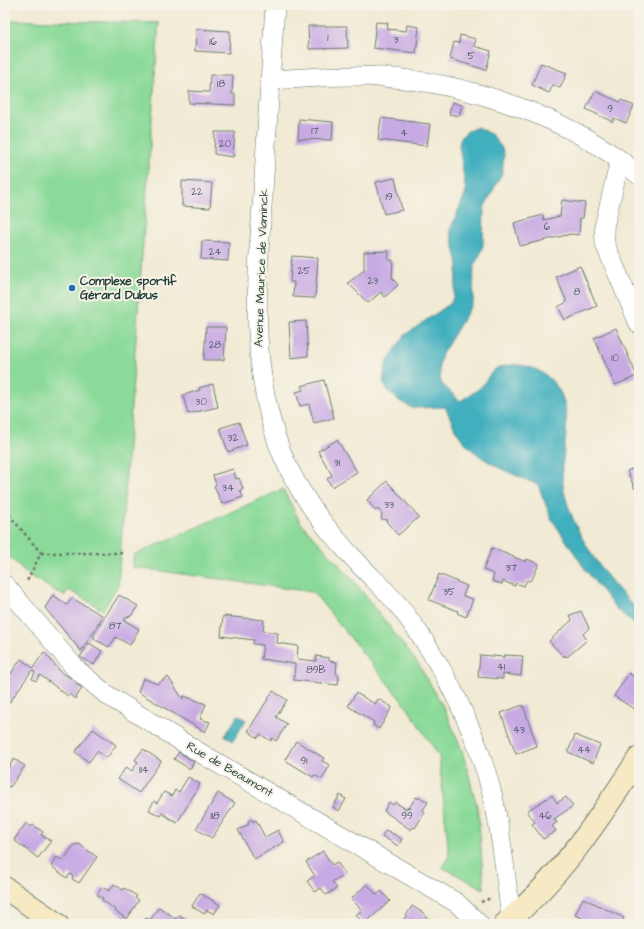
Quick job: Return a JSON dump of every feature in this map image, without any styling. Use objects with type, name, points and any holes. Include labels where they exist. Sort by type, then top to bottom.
[{"type":"street","name":"Avenue Maurice de Vlaminck","points":[[275,5],[261,225],[257,331],[260,369],[271,422],[284,459],[310,503],[332,534],[403,611],[425,642],[452,689],[475,741],[490,786],[498,823],[505,874],[516,919]]},
{"type":"street","points":[[270,80],[325,76],[382,77],[407,80],[464,91],[547,119],[587,139],[620,160],[639,175]]},
{"type":"street","points":[[620,160],[604,227],[605,244],[639,324]]},
{"type":"street","name":"Rue de Beaumont","points":[[5,585],[76,669],[107,695],[197,751],[457,903],[479,924]]},
{"type":"street","points":[[516,919],[554,878],[576,850],[639,758]]},
{"type":"street","points":[[5,888],[57,924]]},
{"type":"path","points":[[5,510],[42,553],[124,553]]},
{"type":"path","points":[[18,599],[42,553]]},
{"type":"path","points":[[457,903],[478,903],[487,901],[498,891],[505,874]]},
{"type":"green space","name":"Complexe sportif Gérard Dubus","points":[[5,20],[159,23],[118,585],[103,610],[69,590],[64,596],[30,576],[5,553]]},
{"type":"green space","points":[[283,489],[300,522],[353,580],[419,665],[444,708],[462,750],[478,810],[484,889],[442,867],[449,856],[439,756],[407,707],[313,592],[132,567],[134,555]]},
{"type":"water","points":[[478,127],[492,135],[502,148],[504,155],[502,173],[484,208],[483,245],[480,255],[474,265],[473,303],[442,354],[439,366],[441,383],[460,401],[480,388],[491,373],[500,367],[512,365],[535,369],[545,374],[553,382],[564,402],[566,414],[566,434],[562,473],[565,495],[570,512],[594,558],[615,586],[639,611],[639,627],[616,609],[585,569],[551,518],[538,485],[505,471],[475,452],[457,432],[445,407],[412,408],[398,400],[387,390],[383,382],[386,363],[405,335],[451,303],[454,294],[458,264],[450,230],[466,192],[459,145],[461,138],[465,133]]},
{"type":"water","points":[[238,715],[246,720],[233,741],[225,736]]},
{"type":"building","points":[[376,22],[388,23],[387,29],[406,31],[407,25],[419,27],[416,53],[373,48]]},
{"type":"building","points":[[308,26],[347,26],[348,48],[309,49]]},
{"type":"building","points":[[196,29],[230,31],[229,53],[195,51]]},
{"type":"building","points":[[460,35],[476,39],[474,46],[491,51],[486,70],[450,59],[454,42],[459,43]]},
{"type":"building","points":[[541,63],[567,73],[560,88],[553,85],[549,93],[532,85]]},
{"type":"building","points":[[210,75],[233,75],[232,94],[235,94],[235,105],[189,103],[189,91],[209,92]]},
{"type":"building","points":[[595,91],[620,102],[621,100],[634,106],[626,123],[614,118],[613,122],[586,109]]},
{"type":"building","points":[[452,102],[462,105],[459,116],[449,114]]},
{"type":"building","points":[[381,118],[430,124],[427,146],[378,140]]},
{"type":"building","points":[[299,119],[333,122],[332,140],[298,139]]},
{"type":"building","points":[[215,132],[235,132],[233,157],[214,154]]},
{"type":"building","points":[[395,178],[402,210],[384,214],[376,182]]},
{"type":"building","points":[[182,181],[212,183],[210,208],[182,206]]},
{"type":"building","points":[[562,200],[585,203],[583,218],[580,218],[579,235],[571,234],[520,246],[514,223],[543,215],[544,220],[560,216]]},
{"type":"building","points":[[202,241],[229,242],[228,261],[201,259]]},
{"type":"building","points":[[389,251],[388,260],[393,260],[392,277],[398,285],[385,297],[381,292],[368,303],[348,283],[364,270],[364,252]]},
{"type":"building","points":[[292,256],[318,258],[315,298],[293,297],[294,282],[290,282]]},
{"type":"building","points":[[580,266],[597,306],[565,320],[558,307],[567,302],[556,277]]},
{"type":"building","points":[[306,321],[308,356],[291,358],[289,322]]},
{"type":"building","points":[[206,327],[226,327],[224,360],[204,360]]},
{"type":"building","points":[[616,328],[637,376],[615,385],[594,338]]},
{"type":"building","points":[[324,380],[334,418],[314,423],[309,404],[300,406],[296,392],[303,390],[301,386]]},
{"type":"building","points":[[213,384],[218,407],[188,414],[183,395]]},
{"type":"building","points":[[239,422],[247,445],[228,452],[220,428]]},
{"type":"building","points":[[337,440],[357,472],[332,487],[327,479],[332,475],[318,451]]},
{"type":"building","points":[[639,466],[639,487],[635,489],[627,471]]},
{"type":"building","points":[[233,469],[236,479],[239,478],[243,489],[240,490],[243,497],[222,504],[214,486],[216,485],[213,475]]},
{"type":"building","points":[[387,481],[419,517],[398,535],[386,521],[388,520],[381,519],[382,514],[378,509],[376,511],[367,500]]},
{"type":"building","points":[[492,548],[526,562],[527,559],[539,564],[532,579],[529,581],[527,580],[524,586],[516,583],[515,586],[503,581],[502,584],[492,581],[494,574],[483,570]]},
{"type":"building","points":[[439,574],[467,586],[463,596],[473,599],[466,617],[457,613],[458,611],[429,600]]},
{"type":"building","points":[[53,595],[67,605],[72,598],[103,616],[81,651],[45,608]]},
{"type":"building","points":[[119,595],[138,606],[131,616],[126,617],[124,620],[139,629],[130,645],[116,637],[109,647],[94,639],[94,634]]},
{"type":"building","points":[[581,611],[589,628],[583,634],[587,640],[567,657],[565,655],[564,657],[549,641],[572,620],[570,615]]},
{"type":"building","points":[[223,616],[264,620],[263,631],[278,633],[277,643],[298,646],[297,659],[316,661],[316,656],[329,658],[329,661],[337,662],[336,673],[339,677],[338,685],[294,680],[295,664],[261,659],[263,645],[253,644],[254,640],[221,636]]},
{"type":"building","points":[[89,643],[102,651],[94,665],[80,657]]},
{"type":"building","points":[[44,652],[62,673],[78,682],[76,684],[82,688],[75,699],[69,694],[68,696],[40,675],[36,681],[32,679],[35,672],[32,670],[9,703],[5,701],[5,682],[21,659],[33,668]]},
{"type":"building","points":[[480,655],[504,657],[504,655],[523,656],[521,676],[503,674],[503,679],[478,677]]},
{"type":"building","points":[[639,670],[639,702],[634,709],[614,696],[629,673],[634,677]]},
{"type":"building","points":[[168,677],[183,699],[184,696],[206,704],[200,719],[210,722],[205,732],[138,692],[143,678],[157,684]]},
{"type":"building","points":[[273,691],[287,700],[276,717],[287,724],[276,741],[272,738],[271,741],[260,734],[258,738],[248,731]]},
{"type":"building","points":[[356,693],[375,704],[378,699],[392,707],[379,729],[373,725],[374,722],[348,706]]},
{"type":"building","points":[[523,705],[537,746],[516,754],[501,713]]},
{"type":"building","points":[[93,729],[116,745],[107,758],[97,751],[89,762],[75,752]]},
{"type":"building","points":[[575,735],[600,745],[593,763],[568,752]]},
{"type":"building","points":[[296,741],[324,758],[322,761],[330,765],[322,779],[314,775],[313,777],[285,760]]},
{"type":"building","points":[[143,749],[161,761],[139,793],[118,779],[126,767],[132,771],[138,762],[135,760]]},
{"type":"building","points":[[179,752],[194,762],[190,769],[174,759]]},
{"type":"building","points":[[14,759],[25,766],[10,787],[7,786],[5,789],[5,764],[9,767]]},
{"type":"building","points":[[188,777],[200,784],[177,823],[162,813],[160,816],[149,810],[154,801],[157,803],[164,792],[172,796],[175,790],[179,792]]},
{"type":"building","points":[[218,793],[235,803],[212,838],[196,829]]},
{"type":"building","points":[[340,795],[346,799],[339,811],[333,807]]},
{"type":"building","points":[[552,795],[557,803],[566,797],[573,806],[554,819],[557,822],[552,826],[556,831],[543,839],[532,824],[535,822],[527,811]]},
{"type":"building","points":[[416,797],[428,802],[423,810],[425,812],[415,828],[413,827],[411,830],[384,811],[389,802],[393,805],[395,802],[406,809],[407,807],[409,808]]},
{"type":"building","points":[[252,819],[253,822],[256,820],[265,837],[278,830],[284,842],[254,859],[238,830],[249,824],[247,822]]},
{"type":"building","points":[[26,823],[31,827],[33,825],[43,832],[41,835],[51,841],[38,858],[14,840]]},
{"type":"building","points":[[386,830],[402,839],[398,846],[382,836]]},
{"type":"building","points":[[79,844],[97,857],[79,883],[72,879],[73,877],[70,874],[67,878],[51,866],[57,857],[63,861],[74,845]]},
{"type":"building","points":[[323,851],[332,865],[337,862],[345,874],[332,882],[337,888],[326,895],[321,888],[315,892],[307,881],[315,876],[306,862]]},
{"type":"building","points":[[114,884],[137,896],[135,898],[139,900],[127,919],[102,900],[103,898],[97,895],[102,887],[109,891]]},
{"type":"building","points":[[367,884],[377,895],[381,891],[390,901],[364,924],[356,915],[362,910],[351,899]]},
{"type":"building","points":[[200,893],[220,905],[214,914],[207,910],[204,914],[192,906]]},
{"type":"building","points":[[583,898],[624,918],[621,924],[587,924],[581,921],[582,918],[575,915]]},
{"type":"building","points":[[412,906],[425,914],[424,916],[438,924],[401,924]]},
{"type":"building","points":[[159,907],[176,919],[179,915],[187,920],[185,924],[142,924],[146,918],[150,920]]},
{"type":"place","name":"Complexe sportif Gérard Dubus","points":[[72,288]]}]
